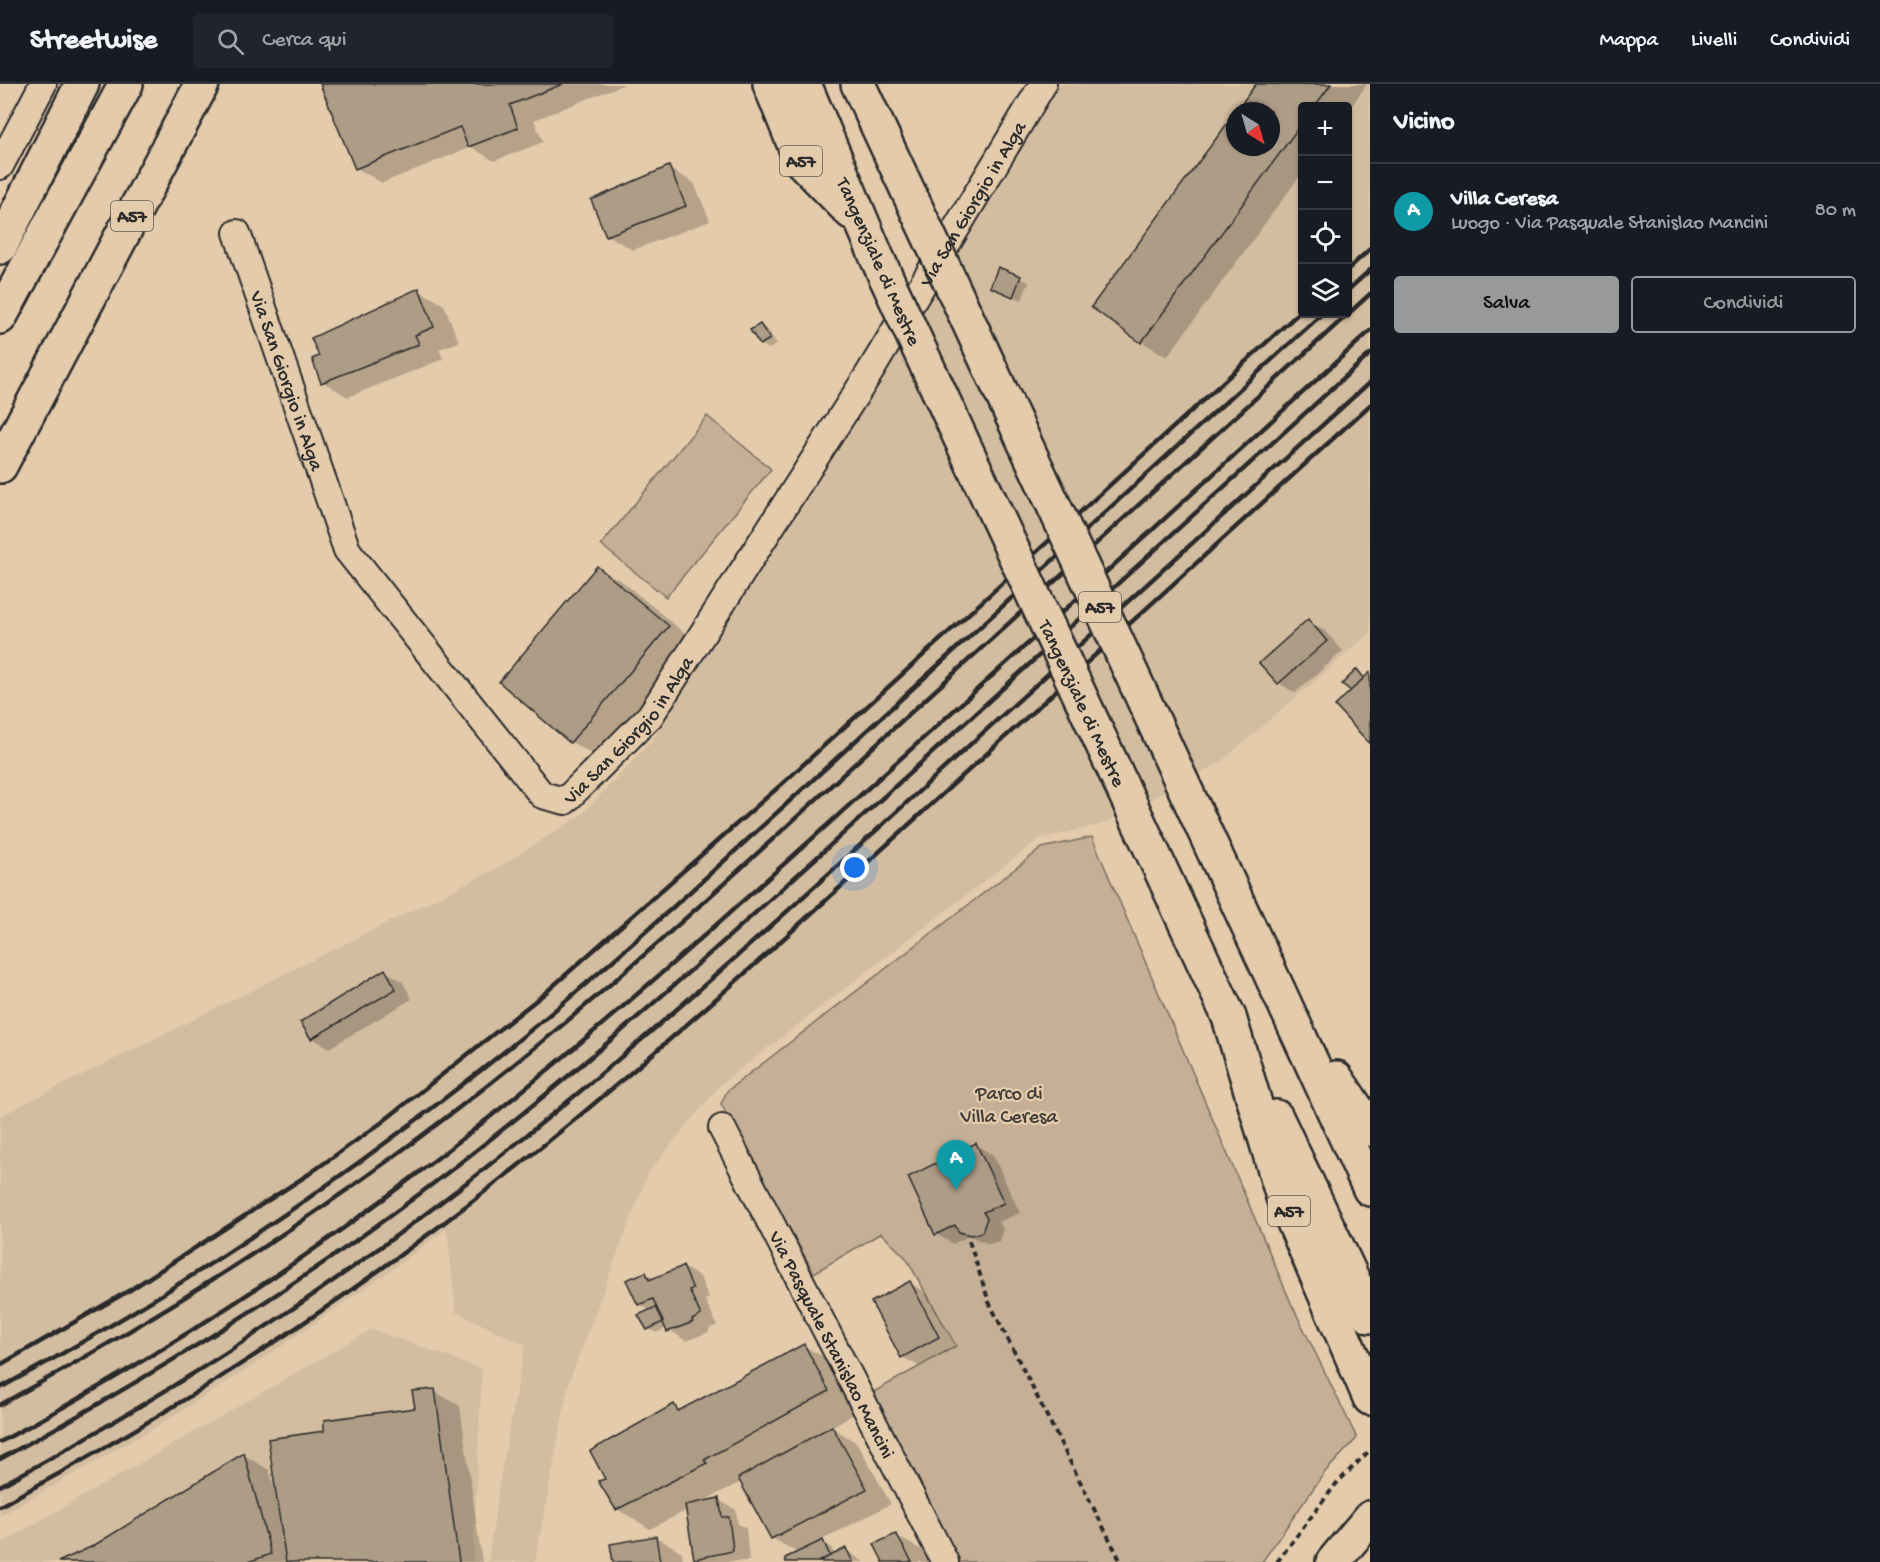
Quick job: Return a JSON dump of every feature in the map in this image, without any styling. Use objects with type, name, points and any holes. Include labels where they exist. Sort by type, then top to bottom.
[{"type":"main road","points":[[0,247],[82,84]]},
{"type":"main road","points":[[0,317],[126,84]]},
{"type":"main road","name":"A57","points":[[0,466],[202,84]]},
{"type":"main road","name":"A57","points":[[770,84],[801,161],[859,219]]},
{"type":"main road","name":"Tangenziale di Mestre","points":[[804,84],[859,219],[1370,1316]]},
{"type":"main road","name":"A57","points":[[858,84],[1370,1189]]},
{"type":"main road","name":"A57","points":[[875,84],[885,143]]},
{"type":"main road","name":"A57","points":[[1279,992],[1370,1129]]},
{"type":"main road","name":"A57","points":[[1229,1017],[1283,1197],[1370,1398]]},
{"type":"main road","points":[[1333,1562],[1370,1518]]},
{"type":"street","points":[[0,166],[43,84]]},
{"type":"street","name":"Via San Giorgio in Alga","points":[[237,233],[347,550],[543,795],[565,801],[650,716],[870,372],[1043,84]]},
{"type":"street","name":"Via Pasquale Stanislao Mancini","points":[[722,1128],[945,1562]]},
{"type":"path","points":[[969,1241],[988,1302],[1121,1562]]},
{"type":"path","points":[[1277,1562],[1336,1484],[1370,1450]]},
{"type":"shaded area","points":[[1060,84],[1370,84],[1370,633],[1221,762],[1103,824],[1039,839],[721,1084],[648,1173],[569,1382],[535,1562],[488,1562],[499,1485],[525,1345],[456,1312],[447,1228],[390,1271],[248,1369],[149,1431],[0,1516],[0,1116],[499,867],[581,815],[650,743]]},
{"type":"shaded area","points":[[372,1329],[482,1369],[473,1562],[0,1562],[0,1544]]},
{"type":"green space","points":[[707,416],[771,469],[666,597],[601,545]]},
{"type":"green space","name":"Parco di Villa Ceresa","points":[[1092,837],[1291,1303],[1357,1438],[1325,1472],[1262,1562],[956,1562],[870,1394],[956,1346],[906,1258],[881,1233],[814,1273],[721,1104],[727,1091],[1042,848]]},
{"type":"building","points":[[320,84],[563,84],[510,105],[518,128],[468,147],[460,127],[355,169]]},
{"type":"building","points":[[1256,84],[1331,84],[1318,102],[1298,102],[1298,128],[1280,153],[1280,102],[1243,102]]},
{"type":"building","points":[[1226,125],[1226,156],[1278,156],[1141,343],[1091,307]]},
{"type":"building","points":[[669,166],[686,206],[606,236],[591,200]]},
{"type":"building","points":[[998,267],[1021,276],[1013,297],[990,287]]},
{"type":"building","points":[[419,288],[434,327],[415,335],[419,344],[321,383],[312,359],[319,356],[311,338]]},
{"type":"building","points":[[760,324],[770,339],[760,345],[750,330]]},
{"type":"building","points":[[597,566],[669,626],[570,743],[499,682]]},
{"type":"building","points":[[1308,619],[1327,641],[1278,684],[1259,663]]},
{"type":"building","points":[[1357,669],[1364,678],[1351,691],[1342,684]]},
{"type":"building","points":[[1370,672],[1370,744],[1335,706]]},
{"type":"building","points":[[385,969],[396,989],[311,1039],[300,1022]]},
{"type":"building","points":[[976,1143],[1004,1203],[983,1212],[987,1218],[982,1232],[971,1235],[959,1232],[955,1225],[935,1235],[908,1177]]},
{"type":"building","points":[[683,1266],[693,1289],[689,1290],[701,1315],[692,1320],[693,1322],[667,1332],[653,1299],[638,1305],[626,1280],[646,1272],[649,1280]]},
{"type":"building","points":[[910,1281],[939,1337],[901,1358],[871,1302]]},
{"type":"building","points":[[656,1307],[663,1322],[647,1330],[638,1315]]},
{"type":"building","points":[[804,1344],[829,1391],[704,1460],[707,1463],[616,1510],[598,1481],[605,1479],[590,1451],[674,1404],[678,1411]]},
{"type":"building","points":[[435,1389],[459,1562],[286,1562],[268,1439],[324,1431],[324,1420],[415,1408],[412,1391]]},
{"type":"building","points":[[832,1426],[867,1489],[771,1539],[738,1478]]},
{"type":"building","points":[[244,1453],[271,1554],[248,1562],[58,1562],[93,1546]]},
{"type":"building","points":[[719,1498],[722,1517],[729,1517],[733,1551],[694,1559],[685,1505]]},
{"type":"building","points":[[896,1534],[912,1562],[883,1562],[874,1544]]},
{"type":"building","points":[[656,1536],[660,1562],[613,1562],[610,1544]]},
{"type":"building","points":[[823,1540],[830,1556],[818,1562],[786,1562],[785,1558]]},
{"type":"building","points":[[846,1548],[853,1562],[818,1562]]},
{"type":"railway","points":[[1352,265],[1370,249]]},
{"type":"railway","points":[[1352,286],[1370,270]]},
{"type":"railway","points":[[0,1405],[148,1320],[221,1274],[363,1179],[500,1076],[607,988],[687,917],[1370,294]]},
{"type":"railway","points":[[0,1365],[130,1290],[309,1174],[381,1123],[544,994],[783,783],[1298,314]]},
{"type":"railway","points":[[0,1388],[125,1317],[247,1240],[365,1158],[525,1035],[700,883],[1318,318]]},
{"type":"railway","points":[[0,1442],[108,1381],[215,1316],[318,1246],[478,1127],[595,1031],[765,881],[1370,331]]},
{"type":"railway","points":[[0,1459],[136,1382],[269,1300],[355,1241],[500,1132],[708,955],[1370,354]]},
{"type":"railway","points":[[0,1486],[114,1422],[280,1317],[387,1242],[508,1150],[641,1040],[771,926],[1370,382]]},
{"type":"railway","points":[[0,1506],[142,1425],[281,1338],[416,1244],[545,1144],[744,974],[1370,405]]},
{"type":"place","name":"Villa Ceresa","points":[[956,1190]]}]
